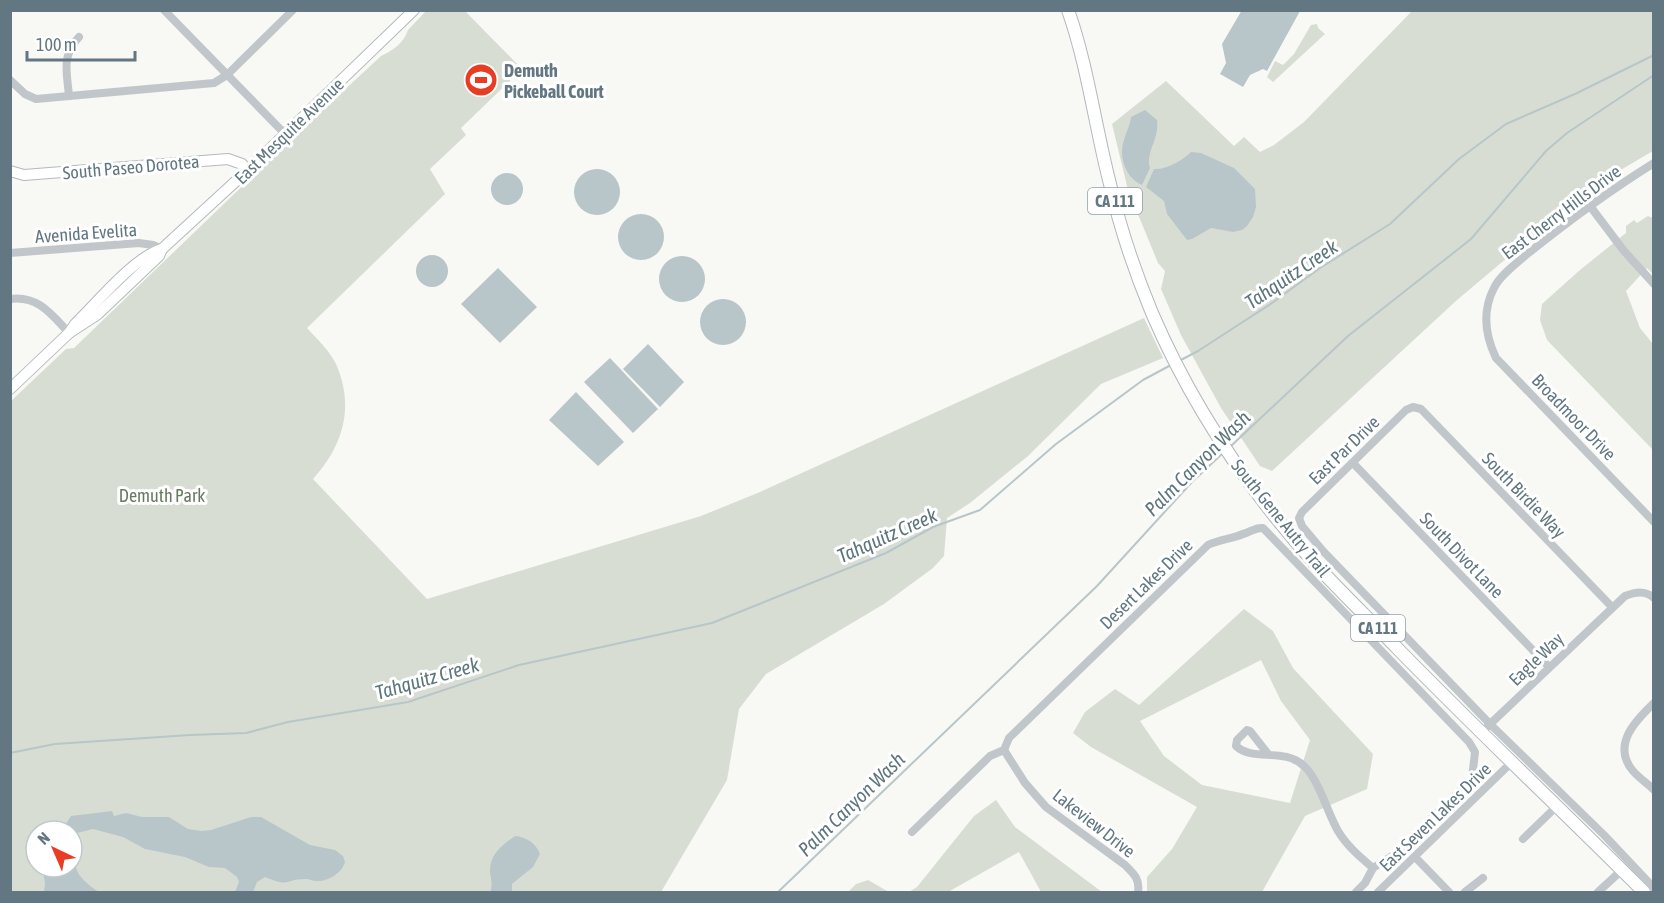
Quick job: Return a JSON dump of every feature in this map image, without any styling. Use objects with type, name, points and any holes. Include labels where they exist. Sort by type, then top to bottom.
[{"type":"main road","name":"South Gene Autry Trail","points":[[1068,10],[1084,64],[1110,186],[1140,281],[1180,371],[1210,425],[1253,487],[1317,566],[1480,734],[1512,762],[1644,892]]},
{"type":"street","points":[[164,10],[285,134]]},
{"type":"street","name":"East Mesquite Avenue","points":[[10,389],[69,333],[98,314],[159,256],[162,249],[248,170],[414,10]]},
{"type":"street","points":[[10,80],[25,94],[36,99],[214,84],[227,75],[288,12]]},
{"type":"street","points":[[69,96],[66,60],[70,47],[80,37]]},
{"type":"street","name":"South Paseo Dorotea","points":[[10,171],[24,175],[228,159],[242,164],[248,170]]},
{"type":"street","name":"East Cherry Hills Drive","points":[[1486,326],[1486,309],[1494,285],[1509,270],[1590,206],[1653,163]]},
{"type":"street","points":[[1590,206],[1624,251],[1653,284]]},
{"type":"street","name":"Avenida Evelita","points":[[10,253],[139,243],[162,249]]},
{"type":"street","points":[[10,299],[28,299],[44,306],[69,333]]},
{"type":"street","name":"Broadmoor Drive","points":[[1486,326],[1490,345],[1496,358],[1653,522]]},
{"type":"street","name":"East Par Drive","points":[[1299,518],[1302,512],[1406,410],[1413,407]]},
{"type":"street","name":"South Birdie Way","points":[[1413,407],[1421,409],[1612,607]]},
{"type":"street","name":"South Divot Lane","points":[[1353,463],[1549,667]]},
{"type":"street","name":"South Gene Autry Trail","points":[[1299,518],[1302,526],[1323,551],[1490,724],[1604,835],[1653,888]]},
{"type":"street","name":"Desert Lakes Drive","points":[[912,832],[990,756],[1004,750],[1009,738],[1208,545],[1217,540],[1242,535],[1258,527],[1263,528],[1469,742],[1475,752],[1472,779],[1395,854],[1373,868],[1365,883],[1356,892]]},
{"type":"street","name":"Eagle Way","points":[[1480,734],[1625,596],[1635,592],[1649,594],[1653,598]]},
{"type":"street","points":[[1653,703],[1634,722],[1625,745],[1626,759],[1632,770],[1653,790]]},
{"type":"street","name":"Lakeview Drive","points":[[1004,750],[1025,783],[1046,807],[1125,865],[1136,876],[1140,884],[1138,892]]},
{"type":"street","points":[[1268,754],[1297,760],[1307,768],[1342,838],[1373,868]]},
{"type":"street","name":"East Seven Lakes Drive","points":[[1378,892],[1512,762]]},
{"type":"street","points":[[1523,839],[1557,806]]},
{"type":"street","points":[[1415,857],[1449,892]]},
{"type":"street","points":[[1599,892],[1622,870]]},
{"type":"street","points":[[1465,892],[1483,878]]},
{"type":"green space","name":"Demuth Park","points":[[426,11],[465,11],[522,69],[523,77],[521,79],[516,75],[461,128],[466,135],[430,169],[445,194],[307,328],[336,364],[345,395],[343,425],[338,439],[332,453],[313,479],[427,599],[701,516],[760,492],[1144,318],[1163,358],[1101,384],[1028,456],[970,503],[947,518],[944,556],[933,568],[884,604],[766,674],[739,709],[727,780],[661,892],[11,892],[11,401],[66,349],[74,348],[285,145],[381,56],[397,46],[408,30]]},
{"type":"green space","points":[[1412,11],[1653,11],[1653,151],[1624,168],[1501,263],[1457,300],[1272,471],[1260,466],[1221,408],[1181,335],[1161,289],[1165,271],[1158,263],[1128,190],[1112,124],[1166,81],[1234,146],[1244,137],[1260,152],[1274,145],[1304,122]]},
{"type":"green space","points":[[1317,24],[1325,34],[1273,82],[1267,77],[1275,61],[1283,65],[1294,54],[1311,25]]},
{"type":"green space","points":[[1648,216],[1653,218],[1653,274],[1647,268],[1626,291],[1640,328],[1653,344],[1653,450],[1547,340],[1540,320],[1542,304],[1626,233],[1626,226],[1634,220],[1637,223]]},
{"type":"green space","points":[[1244,609],[1273,631],[1293,668],[1373,754],[1367,789],[1305,816],[1262,892],[1145,892],[1147,891],[1147,877],[1172,849],[1197,807],[1091,747],[1073,733],[1085,712],[1115,689],[1139,705]],"holes":[[[1261,660],[1281,701],[1310,740],[1290,803],[1202,785],[1164,756],[1140,721]]]},
{"type":"green space","points":[[996,800],[1015,827],[1102,892],[1041,892],[1019,852],[948,892],[909,892],[917,887],[974,816]]},
{"type":"green space","points":[[868,880],[889,892],[848,892],[856,884]]},
{"type":"shaded area","points":[[1242,10],[1300,11],[1267,71],[1263,69],[1250,75],[1243,87],[1220,74],[1226,63],[1222,44]]},
{"type":"shaded area","points":[[1145,110],[1157,120],[1157,127],[1149,157],[1150,168],[1142,185],[1136,182],[1128,172],[1123,160],[1122,147],[1131,117]]},
{"type":"shaded area","points":[[1191,152],[1201,153],[1234,168],[1255,189],[1256,207],[1253,217],[1242,230],[1233,232],[1211,228],[1187,240],[1167,214],[1164,201],[1146,187],[1154,169],[1174,164]]},
{"type":"shaded area","points":[[597,169],[613,176],[620,192],[613,208],[597,215],[581,208],[574,192],[581,176]]},
{"type":"shaded area","points":[[507,173],[518,178],[523,189],[518,200],[507,205],[496,200],[491,189],[496,178]]},
{"type":"shaded area","points":[[641,214],[657,221],[664,237],[657,253],[641,260],[625,253],[618,237],[625,221]]},
{"type":"shaded area","points":[[432,255],[443,260],[448,271],[443,282],[432,287],[421,282],[416,271],[421,260]]},
{"type":"shaded area","points":[[682,256],[698,263],[705,279],[698,295],[682,302],[666,295],[659,279],[666,263]]},
{"type":"shaded area","points":[[498,268],[537,307],[500,343],[461,304]]},
{"type":"shaded area","points":[[723,299],[732,300],[740,305],[745,313],[745,331],[740,339],[732,344],[723,345],[714,344],[706,339],[701,331],[700,322],[701,313],[706,305],[714,300]]},
{"type":"shaded area","points":[[648,344],[684,382],[660,407],[623,369]]},
{"type":"shaded area","points":[[610,358],[658,409],[633,433],[584,382]]},
{"type":"shaded area","points":[[576,392],[624,442],[598,466],[549,420]]},
{"type":"shaded area","points":[[112,811],[114,816],[126,813],[142,817],[169,817],[188,829],[201,831],[251,817],[261,817],[310,845],[335,850],[343,856],[345,862],[338,873],[325,880],[299,879],[283,882],[265,877],[257,882],[253,892],[235,892],[239,882],[237,877],[225,868],[209,867],[185,857],[145,849],[123,837],[93,829],[84,831],[84,819],[69,819],[71,816]]},
{"type":"shaded area","points":[[515,836],[530,841],[540,854],[533,867],[512,884],[512,892],[490,892],[492,860],[501,847]]},
{"type":"shaded area","points":[[44,879],[83,879],[99,892],[44,892]]},
{"type":"waterway","name":"Tahquitz Creek","points":[[1179,361],[1272,303],[1320,268],[1390,224],[1459,159],[1506,124],[1575,94],[1654,55]]},
{"type":"waterway","name":"Palm Canyon Wash","points":[[1231,446],[1348,336],[1471,239],[1546,151],[1567,133],[1654,75]]},
{"type":"waterway","name":"Tahquitz Creek","points":[[10,753],[55,744],[246,733],[288,722],[408,702],[519,665],[712,623],[886,553],[933,527],[980,510],[1056,444],[1143,380],[1171,365]]},
{"type":"waterway","name":"Palm Canyon Wash","points":[[778,892],[1097,586],[1192,482],[1224,452]]},
{"type":"place","name":"Demuth Pickeball Court","points":[[481,80]]}]
